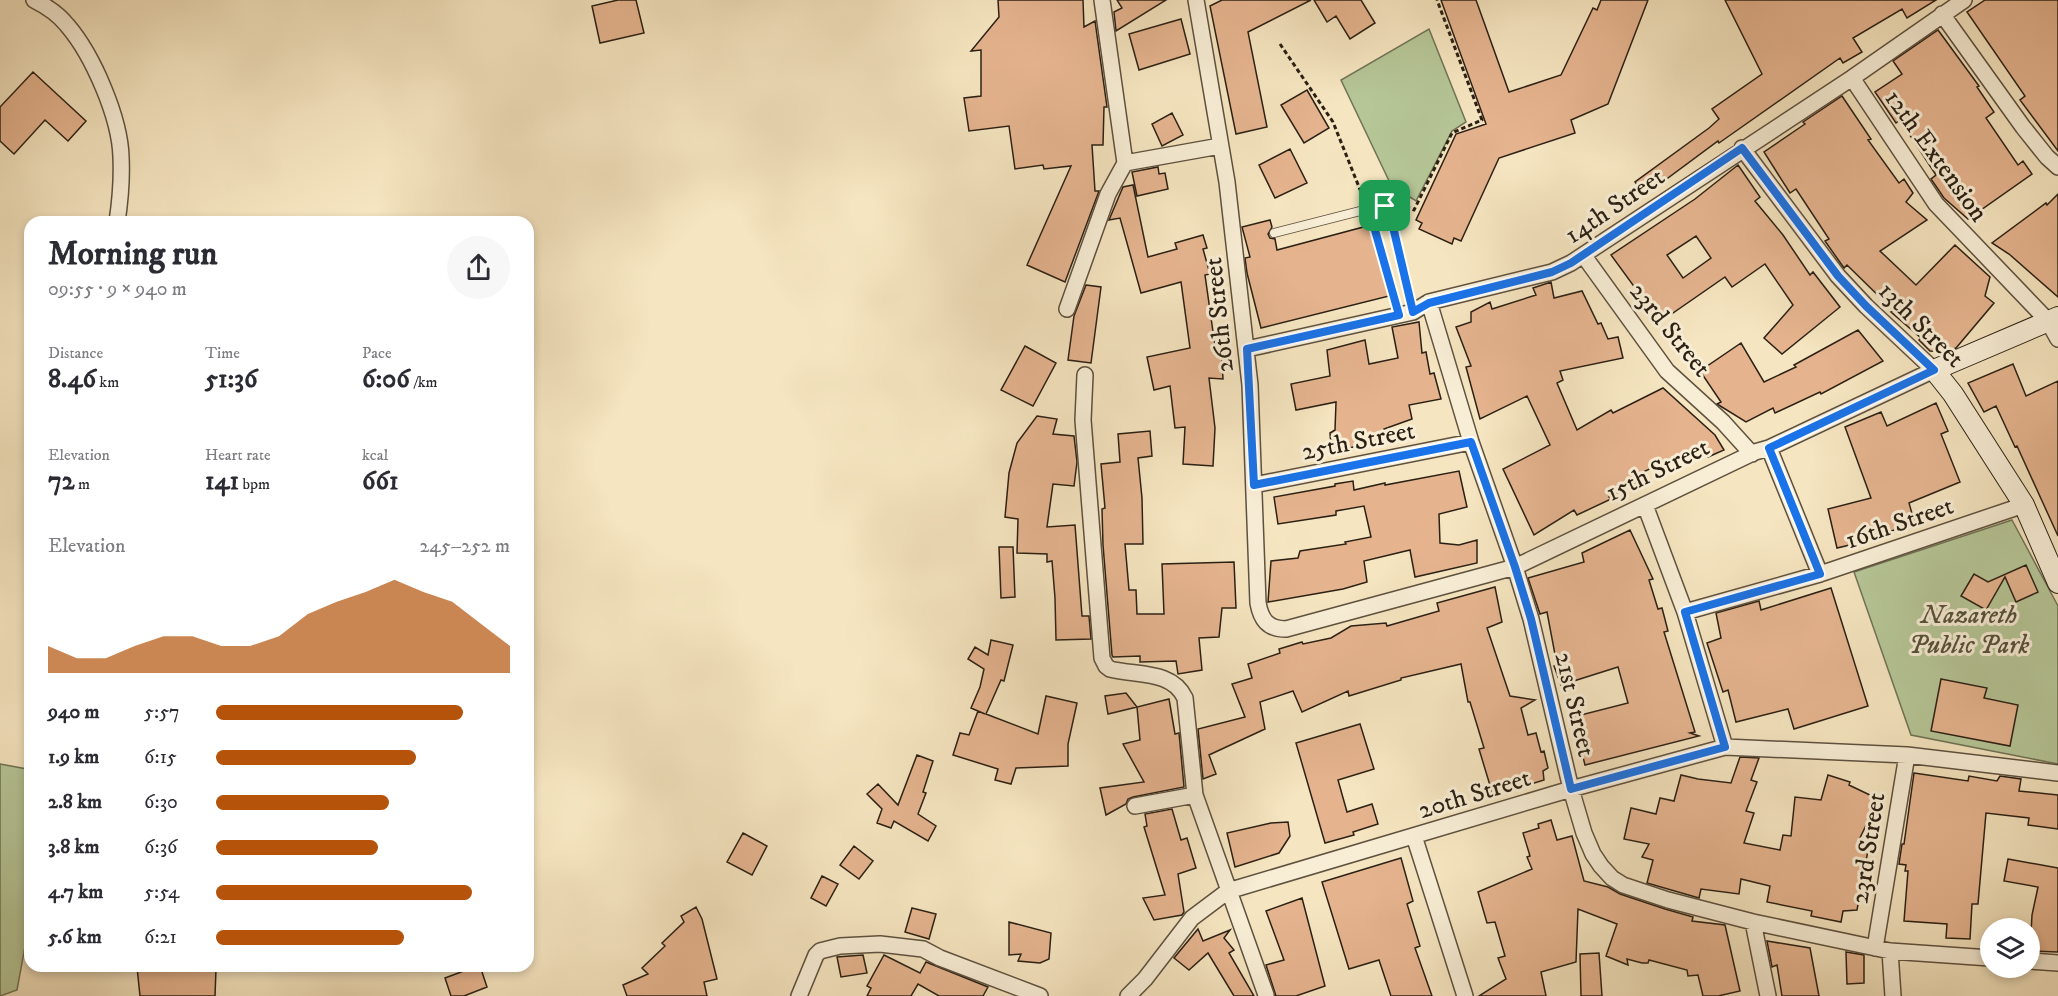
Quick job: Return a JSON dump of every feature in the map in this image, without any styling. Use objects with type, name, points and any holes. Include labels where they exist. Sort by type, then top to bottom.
[{"type":"street","points":[[34,0],[67,24],[88,55],[100,79],[114,118],[122,156],[117,216]]},
{"type":"street","points":[[1067,309],[1107,194],[1125,163],[1102,0]]},
{"type":"street","name":"26th Street","points":[[1196,0],[1220,146],[1240,241],[1254,485],[1258,603],[1260,614],[1267,624]]},
{"type":"street","name":"14th Street","points":[[1247,349],[1406,314],[1429,303],[1552,272],[1584,256],[1742,148],[1852,78],[1964,0]]},
{"type":"street","points":[[1942,14],[2023,127],[2058,167]]},
{"type":"street","name":"12th Extension","points":[[1852,78],[1936,204],[2053,319],[2058,339]]},
{"type":"street","points":[[1125,163],[1220,146]]},
{"type":"street","name":"13th Street","points":[[1742,148],[1838,276],[1866,306],[1934,370],[1953,394],[2024,505],[2058,583]]},
{"type":"street","name":"23rd Street","points":[[1584,256],[1667,371],[1723,422],[1752,454]]},
{"type":"street","name":"21st Street","points":[[1429,303],[1471,442],[1531,619],[1571,789],[1584,833],[1601,866],[1612,878],[1623,885],[1668,900],[1753,922],[1883,950],[1980,957]]},
{"type":"street","name":"15th Street","points":[[1267,624],[1278,629],[1286,629],[1515,567],[1934,370],[2053,319]]},
{"type":"street","points":[[1085,375],[1083,420],[1102,658],[1110,669],[1170,680],[1182,691],[1185,698],[1195,795],[1266,995]]},
{"type":"street","name":"25th Street","points":[[1254,485],[1471,442]]},
{"type":"street","points":[[1769,448],[1820,574]]},
{"type":"street","points":[[1645,505],[1685,612],[1725,747]]},
{"type":"street","name":"16th Street","points":[[1685,612],[1820,574],[2024,505]]},
{"type":"street","name":"20th Street","points":[[1228,891],[1571,789],[1725,747],[1907,755],[2058,773]]},
{"type":"street","name":"23rd Street","points":[[1893,996],[1883,950],[1907,755]]},
{"type":"street","points":[[1135,806],[1195,795]]},
{"type":"street","points":[[1414,836],[1465,996]]},
{"type":"street","points":[[1128,996],[1145,979],[1192,918],[1228,891]]},
{"type":"street","points":[[1753,922],[1767,996]]},
{"type":"street","points":[[799,996],[816,955],[820,951],[840,946],[880,944],[923,949],[940,958],[1040,996]]},
{"type":"street","points":[[2040,962],[2058,963]]},
{"type":"lane","points":[[1274,233],[1368,208],[1385,206],[1390,214],[1406,314]]},
{"type":"path","points":[[1385,206],[1394,201],[1414,210],[1452,133],[1482,120],[1437,0]]},
{"type":"path","points":[[1280,44],[1333,122],[1368,208],[1406,314]]},
{"type":"green space","points":[[1429,29],[1466,122],[1452,131],[1416,201],[1391,185],[1341,80]]},
{"type":"green space","name":"Nazareth Public Park","points":[[2012,520],[2058,606],[2058,764],[1911,735],[1854,572]]},
{"type":"green space","points":[[0,764],[24,768],[24,952],[17,990],[0,996]]},
{"type":"building","points":[[618,0],[636,0],[644,33],[600,43],[592,6]]},
{"type":"building","points":[[998,0],[1083,0],[1084,27],[1095,21],[1107,107],[1104,107],[1103,145],[1092,145],[1095,191],[1099,191],[1065,282],[1027,265],[1071,166],[1044,169],[1043,165],[1015,169],[1009,126],[969,131],[964,98],[981,96],[981,50],[971,51],[999,17]]},
{"type":"building","points":[[1117,0],[1166,0],[1116,31],[1114,12],[1122,8]]},
{"type":"building","points":[[1222,0],[1311,0],[1248,32],[1267,127],[1236,134],[1210,6]]},
{"type":"building","points":[[1314,0],[1361,0],[1375,23],[1350,39],[1336,16],[1327,22]]},
{"type":"building","points":[[1441,0],[1476,0],[1509,92],[1561,75],[1593,8],[1597,10],[1601,0],[1648,0],[1608,104],[1571,120],[1575,133],[1499,158],[1461,241],[1454,238],[1452,244],[1419,229],[1422,223],[1416,220],[1456,134],[1486,124]]},
{"type":"building","points":[[1725,0],[1936,0],[1907,18],[1902,9],[1853,38],[1862,52],[1843,63],[1840,58],[1719,143],[1718,141],[1645,195],[1635,182],[1709,128],[1719,119],[1712,109],[1762,74]]},
{"type":"building","points":[[1985,0],[2058,0],[2058,151],[2020,100],[2025,96],[1967,12]]},
{"type":"building","points":[[1181,19],[1190,54],[1139,70],[1129,34]]},
{"type":"building","points":[[1938,30],[1979,86],[1977,87],[1994,112],[1986,118],[2018,165],[2023,161],[2032,174],[1968,219],[1944,198],[1931,179],[1936,175],[1900,120],[1896,123],[1875,92],[1902,74],[1893,61]]},
{"type":"building","points":[[33,72],[86,121],[68,141],[45,120],[14,154],[0,141],[0,107]]},
{"type":"building","points":[[1307,90],[1329,128],[1304,143],[1281,105]]},
{"type":"building","points":[[1842,96],[1871,139],[1868,140],[1899,183],[1904,179],[1913,193],[1906,202],[1927,220],[1880,251],[1916,285],[1955,245],[1990,277],[1985,296],[1994,303],[1956,348],[1945,352],[1930,351],[1919,340],[1921,338],[1891,312],[1894,311],[1847,265],[1844,268],[1825,241],[1829,239],[1796,189],[1790,193],[1764,152]]},
{"type":"building","points":[[1172,113],[1183,135],[1162,146],[1152,124]]},
{"type":"building","points":[[1290,149],[1307,183],[1275,198],[1259,165]]},
{"type":"building","points":[[1738,165],[1760,197],[1755,201],[1783,235],[1810,275],[1813,272],[1840,307],[1782,354],[1764,338],[1793,305],[1765,264],[1732,287],[1725,277],[1660,322],[1611,255],[1695,199]],"holes":[[[1696,236],[1711,258],[1683,278],[1667,255]]]},
{"type":"building","points":[[1158,167],[1159,174],[1165,173],[1168,189],[1137,196],[1132,172]]},
{"type":"building","points":[[1133,185],[1148,257],[1177,249],[1175,243],[1203,235],[1207,248],[1203,249],[1210,274],[1205,275],[1215,346],[1221,346],[1223,379],[1209,378],[1215,428],[1213,466],[1183,464],[1185,427],[1175,428],[1170,386],[1154,390],[1147,357],[1190,348],[1181,282],[1141,293],[1120,218],[1109,220],[1123,187]]},
{"type":"building","points":[[2058,194],[2058,297],[2009,254],[1992,243],[2046,203],[2047,205]]},
{"type":"building","points":[[1270,220],[1272,227],[1268,234],[1270,238],[1275,239],[1277,250],[1371,225],[1389,296],[1261,328],[1247,273],[1245,258],[1250,257],[1242,227]]},
{"type":"building","points":[[1551,282],[1554,298],[1582,291],[1608,339],[1618,337],[1623,358],[1560,371],[1563,380],[1557,383],[1577,430],[1611,410],[1613,413],[1663,388],[1715,435],[1724,450],[1708,457],[1697,447],[1643,472],[1646,477],[1609,497],[1611,499],[1577,515],[1574,510],[1534,535],[1503,469],[1550,445],[1527,396],[1480,419],[1466,367],[1471,366],[1456,327],[1471,322],[1471,312],[1490,302],[1492,309],[1536,295],[1533,288]]},
{"type":"building","points":[[1086,285],[1101,287],[1091,363],[1068,360],[1074,316]]},
{"type":"building","points":[[1419,322],[1422,353],[1426,352],[1430,374],[1434,373],[1441,399],[1409,405],[1412,419],[1384,429],[1386,439],[1337,451],[1336,446],[1331,447],[1330,433],[1335,430],[1336,402],[1296,410],[1291,384],[1330,376],[1327,350],[1365,340],[1369,364],[1398,358],[1392,327]]},
{"type":"building","points":[[1858,330],[1883,361],[1821,394],[1820,392],[1775,413],[1773,408],[1746,422],[1717,404],[1721,402],[1700,371],[1741,343],[1764,382],[1796,367],[1794,365]]},
{"type":"building","points":[[1025,346],[1056,363],[1033,406],[1001,390]]},
{"type":"building","points":[[2013,364],[2026,396],[2058,381],[2058,536],[1996,406],[1984,412],[1968,383]]},
{"type":"building","points":[[1936,403],[1948,431],[1941,434],[1960,482],[1909,503],[1915,524],[1874,536],[1875,539],[1837,548],[1828,509],[1871,498],[1845,427],[1881,412],[1887,426]]},
{"type":"building","points":[[1037,416],[1057,419],[1053,434],[1074,436],[1077,462],[1074,486],[1053,484],[1047,527],[1075,525],[1082,616],[1089,616],[1091,639],[1056,640],[1052,561],[1047,562],[1047,554],[1017,553],[1018,519],[1005,517],[1009,473],[1017,443]]},
{"type":"building","points":[[1150,431],[1152,456],[1138,458],[1143,544],[1125,544],[1129,590],[1136,590],[1137,614],[1164,614],[1162,564],[1234,562],[1236,608],[1222,608],[1219,637],[1199,638],[1202,670],[1178,674],[1176,661],[1140,662],[1140,656],[1113,657],[1112,655],[1103,545],[1102,509],[1105,508],[1101,464],[1120,462],[1118,434]]},
{"type":"building","points":[[1459,471],[1467,507],[1439,514],[1440,543],[1459,545],[1477,540],[1477,563],[1415,577],[1410,550],[1364,561],[1367,582],[1343,589],[1268,602],[1271,561],[1298,558],[1300,551],[1346,544],[1345,542],[1371,537],[1364,506],[1336,511],[1336,515],[1278,524],[1274,497],[1353,481],[1354,490]]},
{"type":"building","points":[[1630,530],[1653,579],[1649,580],[1658,609],[1662,608],[1668,631],[1664,632],[1695,732],[1690,733],[1699,736],[1585,765],[1573,717],[1628,703],[1618,667],[1561,685],[1554,666],[1557,665],[1547,612],[1540,614],[1528,578],[1584,562],[1582,553]]},
{"type":"building","points":[[999,547],[1013,547],[1015,597],[1001,598]]},
{"type":"building","points":[[2026,565],[2038,592],[2016,602],[2005,577],[1986,610],[1961,596],[1974,574],[1988,582]]},
{"type":"building","points":[[1495,587],[1502,622],[1487,628],[1510,696],[1535,700],[1521,708],[1528,735],[1536,733],[1541,752],[1544,751],[1548,768],[1543,771],[1544,780],[1506,792],[1492,792],[1479,749],[1484,748],[1470,702],[1468,702],[1461,664],[1401,678],[1401,680],[1349,696],[1348,691],[1302,712],[1293,691],[1260,702],[1265,729],[1209,755],[1216,774],[1203,779],[1198,729],[1245,717],[1232,684],[1252,678],[1248,664],[1280,653],[1279,649],[1302,642],[1303,644],[1331,638],[1351,626],[1386,623],[1387,626],[1439,611],[1437,603]]},
{"type":"building","points":[[1831,588],[1868,706],[1794,729],[1788,709],[1736,722],[1728,690],[1723,692],[1707,643],[1721,638],[1716,613],[1759,601],[1761,610]]},
{"type":"building","points":[[991,640],[1013,645],[1004,681],[1001,680],[986,714],[1038,734],[1046,696],[1077,703],[1068,744],[1068,766],[1016,768],[1011,784],[995,780],[998,769],[953,755],[960,733],[969,735],[978,711],[971,708],[980,687],[984,669],[968,659],[975,647],[988,655]]},
{"type":"building","points":[[1941,679],[1987,688],[1984,698],[2018,705],[2010,746],[1931,731]]},
{"type":"building","points":[[1126,693],[1137,707],[1108,714],[1105,696]]},
{"type":"building","points":[[1169,699],[1175,734],[1179,733],[1184,787],[1133,797],[1128,799],[1126,804],[1106,815],[1100,788],[1144,782],[1123,744],[1140,740],[1137,707]]},
{"type":"building","points":[[1360,724],[1374,769],[1338,780],[1347,812],[1372,804],[1378,824],[1353,832],[1354,835],[1325,843],[1296,743]]},
{"type":"building","points":[[917,755],[933,761],[923,792],[926,793],[918,814],[936,826],[928,841],[894,821],[891,828],[877,823],[882,809],[867,794],[878,784],[898,805]]},
{"type":"building","points":[[1740,757],[1759,758],[1751,780],[1757,782],[1746,811],[1754,813],[1744,843],[1780,850],[1783,835],[1791,836],[1795,797],[1821,800],[1828,775],[1850,782],[1849,785],[1874,797],[1872,813],[1857,844],[1869,845],[1857,910],[1843,911],[1841,922],[1811,916],[1812,911],[1767,902],[1770,886],[1741,879],[1739,894],[1701,889],[1699,898],[1647,883],[1653,860],[1642,857],[1649,844],[1624,839],[1631,808],[1656,814],[1660,798],[1674,801],[1681,775],[1731,783]]},
{"type":"building","points":[[1914,773],[1968,781],[1969,776],[1997,781],[2000,776],[2021,779],[2019,791],[2058,795],[2058,829],[2028,825],[2029,818],[1986,813],[1978,904],[1972,904],[1970,939],[1946,938],[1947,924],[1904,921],[1908,871],[1905,871],[1906,865],[1899,864]]},
{"type":"building","points":[[1172,809],[1181,840],[1187,838],[1196,868],[1178,874],[1184,912],[1182,915],[1154,920],[1143,898],[1165,895],[1144,827],[1147,826],[1145,814]]},
{"type":"building","points":[[1551,820],[1557,840],[1572,836],[1584,881],[1608,887],[1620,894],[1693,917],[1692,921],[1725,925],[1740,991],[1718,996],[1703,996],[1698,975],[1688,976],[1687,970],[1649,960],[1648,963],[1642,963],[1627,959],[1628,965],[1606,956],[1617,924],[1578,909],[1576,962],[1541,972],[1546,996],[1479,996],[1506,979],[1498,958],[1505,956],[1495,922],[1487,923],[1478,892],[1532,869],[1527,857],[1530,856],[1523,833],[1539,828],[1538,824]]},
{"type":"building","points":[[1288,822],[1290,836],[1279,853],[1235,867],[1227,833],[1271,823]]},
{"type":"building","points":[[743,833],[767,846],[752,875],[727,862]]},
{"type":"building","points":[[854,846],[873,861],[859,879],[840,865]]},
{"type":"building","points":[[1401,858],[1413,901],[1407,904],[1420,946],[1415,948],[1432,996],[1391,996],[1379,960],[1349,969],[1322,882]]},
{"type":"building","points":[[2008,859],[2058,868],[2058,952],[2040,951],[2040,918],[2032,918],[2038,887],[2004,881]]},
{"type":"building","points":[[822,876],[838,884],[826,906],[811,898]]},
{"type":"building","points":[[1302,898],[1325,986],[1296,996],[1276,996],[1266,965],[1284,960],[1266,911]]},
{"type":"building","points":[[696,907],[702,919],[717,979],[704,982],[707,996],[627,996],[623,985],[648,974],[642,968],[665,946],[662,943],[684,922],[681,916]]},
{"type":"building","points":[[912,908],[936,914],[929,939],[905,932]]},
{"type":"building","points":[[1009,922],[1051,933],[1049,959],[1040,963],[1018,961],[1021,954],[1009,955]]},
{"type":"building","points":[[1198,929],[1203,941],[1230,930],[1224,938],[1234,950],[1229,953],[1254,996],[1234,996],[1208,953],[1189,970],[1174,958]]},
{"type":"building","points":[[1767,941],[1810,948],[1819,996],[1782,996],[1777,965],[1772,967]]},
{"type":"building","points":[[1846,952],[1864,955],[1864,983],[1847,984]]},
{"type":"building","points":[[1599,953],[1602,996],[1581,996],[1580,954]]},
{"type":"building","points":[[863,955],[867,973],[841,977],[837,957]]},
{"type":"building","points":[[884,955],[920,973],[926,962],[988,987],[983,996],[939,996],[918,984],[911,996],[867,996],[871,988],[867,986]]},
{"type":"building","points":[[138,972],[216,972],[215,996],[140,996]]},
{"type":"building","points":[[461,972],[482,972],[487,987],[464,996],[451,996],[445,978]]},
{"type":"route","points":[[1742,148],[1838,276],[1866,306],[1934,370],[1769,448],[1820,574],[1685,612],[1725,747],[1571,789],[1531,619],[1471,442],[1254,485],[1247,349],[1399,315],[1371,216],[1385,206],[1390,214],[1413,312],[1429,303],[1552,272],[1571,263],[1742,148]]}]
